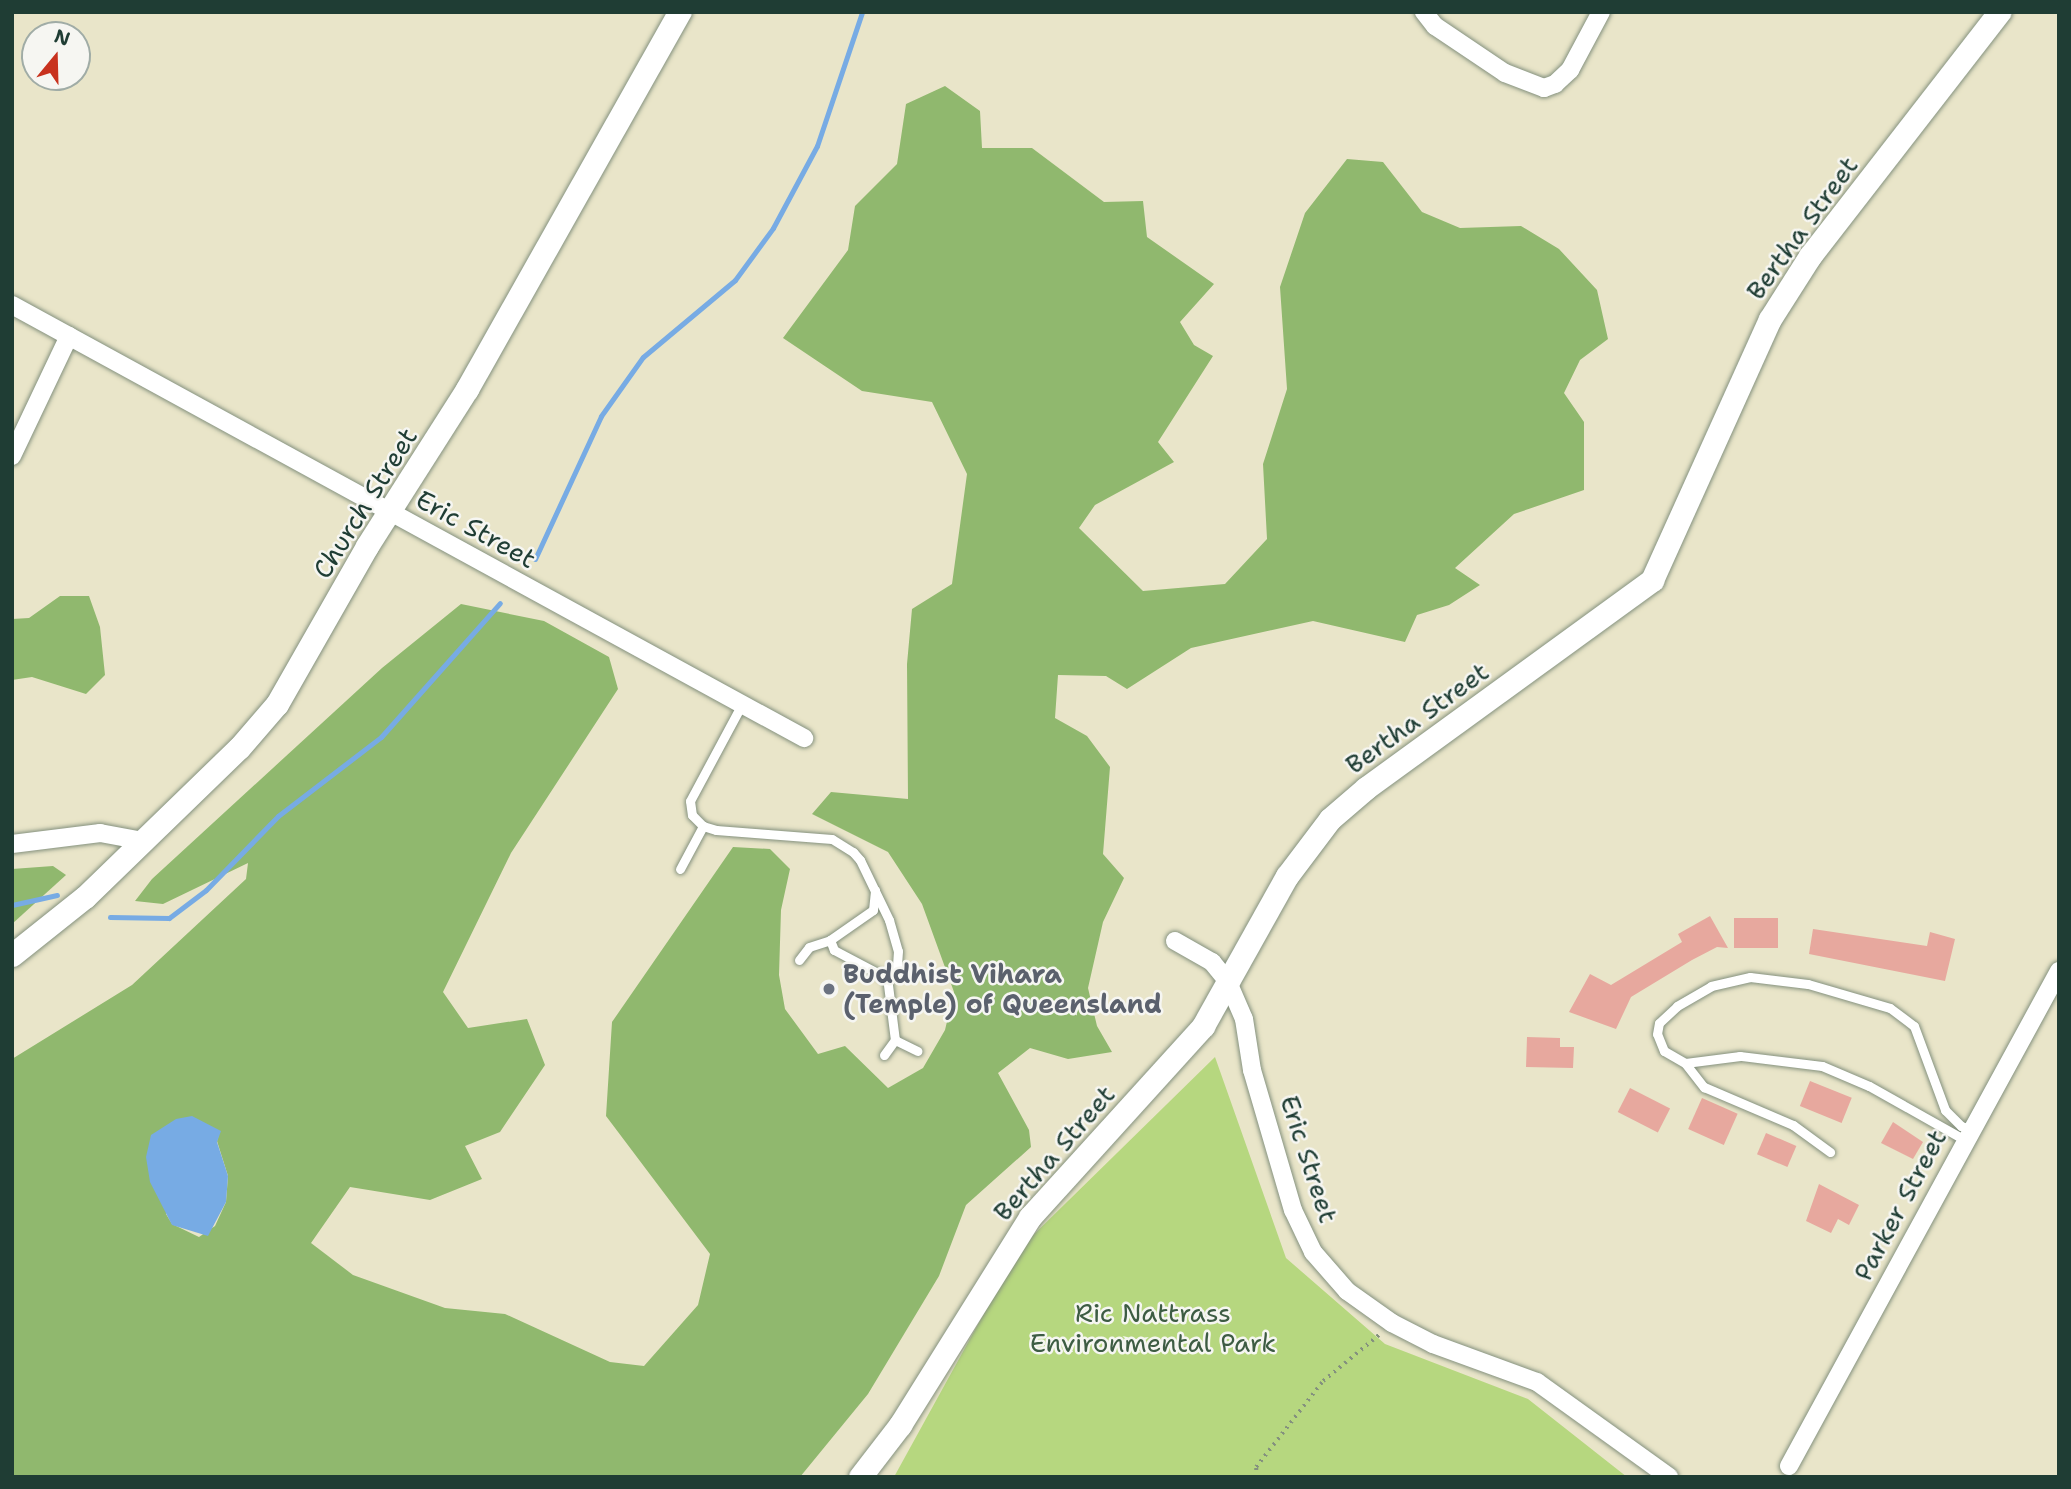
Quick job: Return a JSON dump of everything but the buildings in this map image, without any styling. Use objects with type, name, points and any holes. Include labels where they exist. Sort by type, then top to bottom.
[{"type":"street","name":"Church Street","points":[[12,955],[37,940],[143,841],[239,748],[277,704],[390,511],[467,389],[679,12]]},
{"type":"street","points":[[1424,12],[1435,26],[1505,73],[1544,88],[1555,84],[1570,70],[1601,12]]},
{"type":"street","name":"Bertha Street","points":[[860,1477],[906,1414],[1030,1217],[1177,1059],[1228,982],[1287,876],[1330,819],[1366,788],[1652,580],[1770,319],[1810,256],[1999,12]]},
{"type":"street","name":"Eric Street","points":[[12,305],[804,738]]},
{"type":"street","points":[[12,456],[68,335]]},
{"type":"street","points":[[12,844],[100,834],[143,841]]},
{"type":"street","name":"Eric Street","points":[[1174,941],[1212,962],[1228,982],[1244,1019],[1252,1070],[1293,1210],[1314,1252],[1347,1291],[1392,1323],[1433,1344],[1537,1382],[1668,1477]]},
{"type":"street","name":"Parker Street","points":[[1789,1466],[2059,971]]},
{"type":"lane","points":[[742,704],[690,801],[692,815],[703,826],[732,833],[832,839],[860,860],[875,890],[898,951],[897,965],[887,976],[895,1040],[884,1055]]},
{"type":"lane","points":[[680,869],[703,826]]},
{"type":"lane","points":[[799,960],[809,947],[830,940],[870,914],[875,890]]},
{"type":"lane","points":[[830,940],[834,950],[887,976]]},
{"type":"lane","points":[[1830,1152],[1793,1125],[1704,1087],[1685,1063],[1664,1051],[1657,1034],[1662,1018],[1689,998],[1712,986],[1750,977],[1808,984],[1906,1017],[1914,1026],[1945,1110],[1968,1134]]},
{"type":"lane","points":[[895,1040],[918,1051]]},
{"type":"lane","points":[[1685,1063],[1740,1056],[1822,1066],[1870,1086],[1968,1134]]},
{"type":"path","points":[[1256,1477],[1256,1467],[1316,1388],[1392,1323]]},
{"type":"green space","points":[[945,86],[980,111],[982,148],[1032,148],[1104,202],[1143,201],[1147,237],[1214,284],[1180,322],[1194,345],[1213,356],[1158,442],[1174,462],[1095,505],[1079,528],[1143,591],[1225,584],[1267,539],[1263,464],[1287,389],[1280,287],[1305,213],[1347,159],[1383,162],[1422,212],[1460,228],[1521,226],[1559,249],[1597,290],[1608,339],[1580,360],[1564,393],[1584,422],[1584,490],[1514,514],[1455,568],[1480,585],[1449,605],[1417,615],[1405,642],[1313,621],[1191,648],[1127,689],[1106,676],[1058,675],[1055,718],[1087,736],[1110,767],[1103,854],[1124,878],[1103,922],[1088,988],[1097,1026],[1112,1052],[1068,1059],[1030,1048],[998,1073],[1029,1130],[1031,1147],[966,1205],[939,1276],[868,1394],[800,1477],[12,1477],[12,1059],[132,985],[246,879],[248,863],[163,904],[135,901],[152,879],[382,668],[461,604],[544,621],[609,657],[618,689],[511,853],[443,992],[468,1028],[527,1019],[545,1065],[500,1132],[465,1146],[482,1179],[430,1200],[350,1187],[311,1243],[353,1275],[445,1308],[505,1314],[610,1362],[644,1366],[698,1305],[710,1254],[606,1116],[612,1022],[733,847],[770,849],[790,869],[781,910],[779,975],[785,1009],[818,1054],[845,1046],[888,1088],[923,1068],[945,1030],[954,992],[922,904],[888,852],[812,814],[831,792],[908,799],[907,664],[912,609],[952,584],[967,474],[932,402],[862,391],[783,338],[848,250],[855,206],[897,164],[906,104]],"holes":[[[220,1131],[217,1141],[228,1176],[226,1202],[215,1226],[199,1237],[172,1224],[166,1214]]]},
{"type":"green space","points":[[60,596],[89,596],[100,627],[105,675],[86,694],[32,677],[12,680],[12,619],[29,618]]},
{"type":"green space","points":[[53,866],[66,875],[12,924],[12,869]]},
{"type":"green space","name":"Ric Nattrass Environmental Park","points":[[1215,1057],[1286,1258],[1385,1344],[1528,1399],[1627,1477],[894,1477],[1020,1248]]},
{"type":"water","points":[[192,1116],[221,1131],[217,1142],[228,1176],[226,1202],[208,1236],[172,1225],[150,1182],[146,1157],[151,1135],[176,1119]]},
{"type":"waterway","points":[[535,559],[601,416],[643,357],[735,280],[773,228],[817,146],[862,12]]},
{"type":"waterway","points":[[110,917],[169,918],[206,890],[278,816],[381,737],[500,603]]},
{"type":"waterway","points":[[12,905],[57,895]]},
{"type":"place","name":"Buddhist Vihara (Temple) of Queensland","points":[[829,989]]}]
